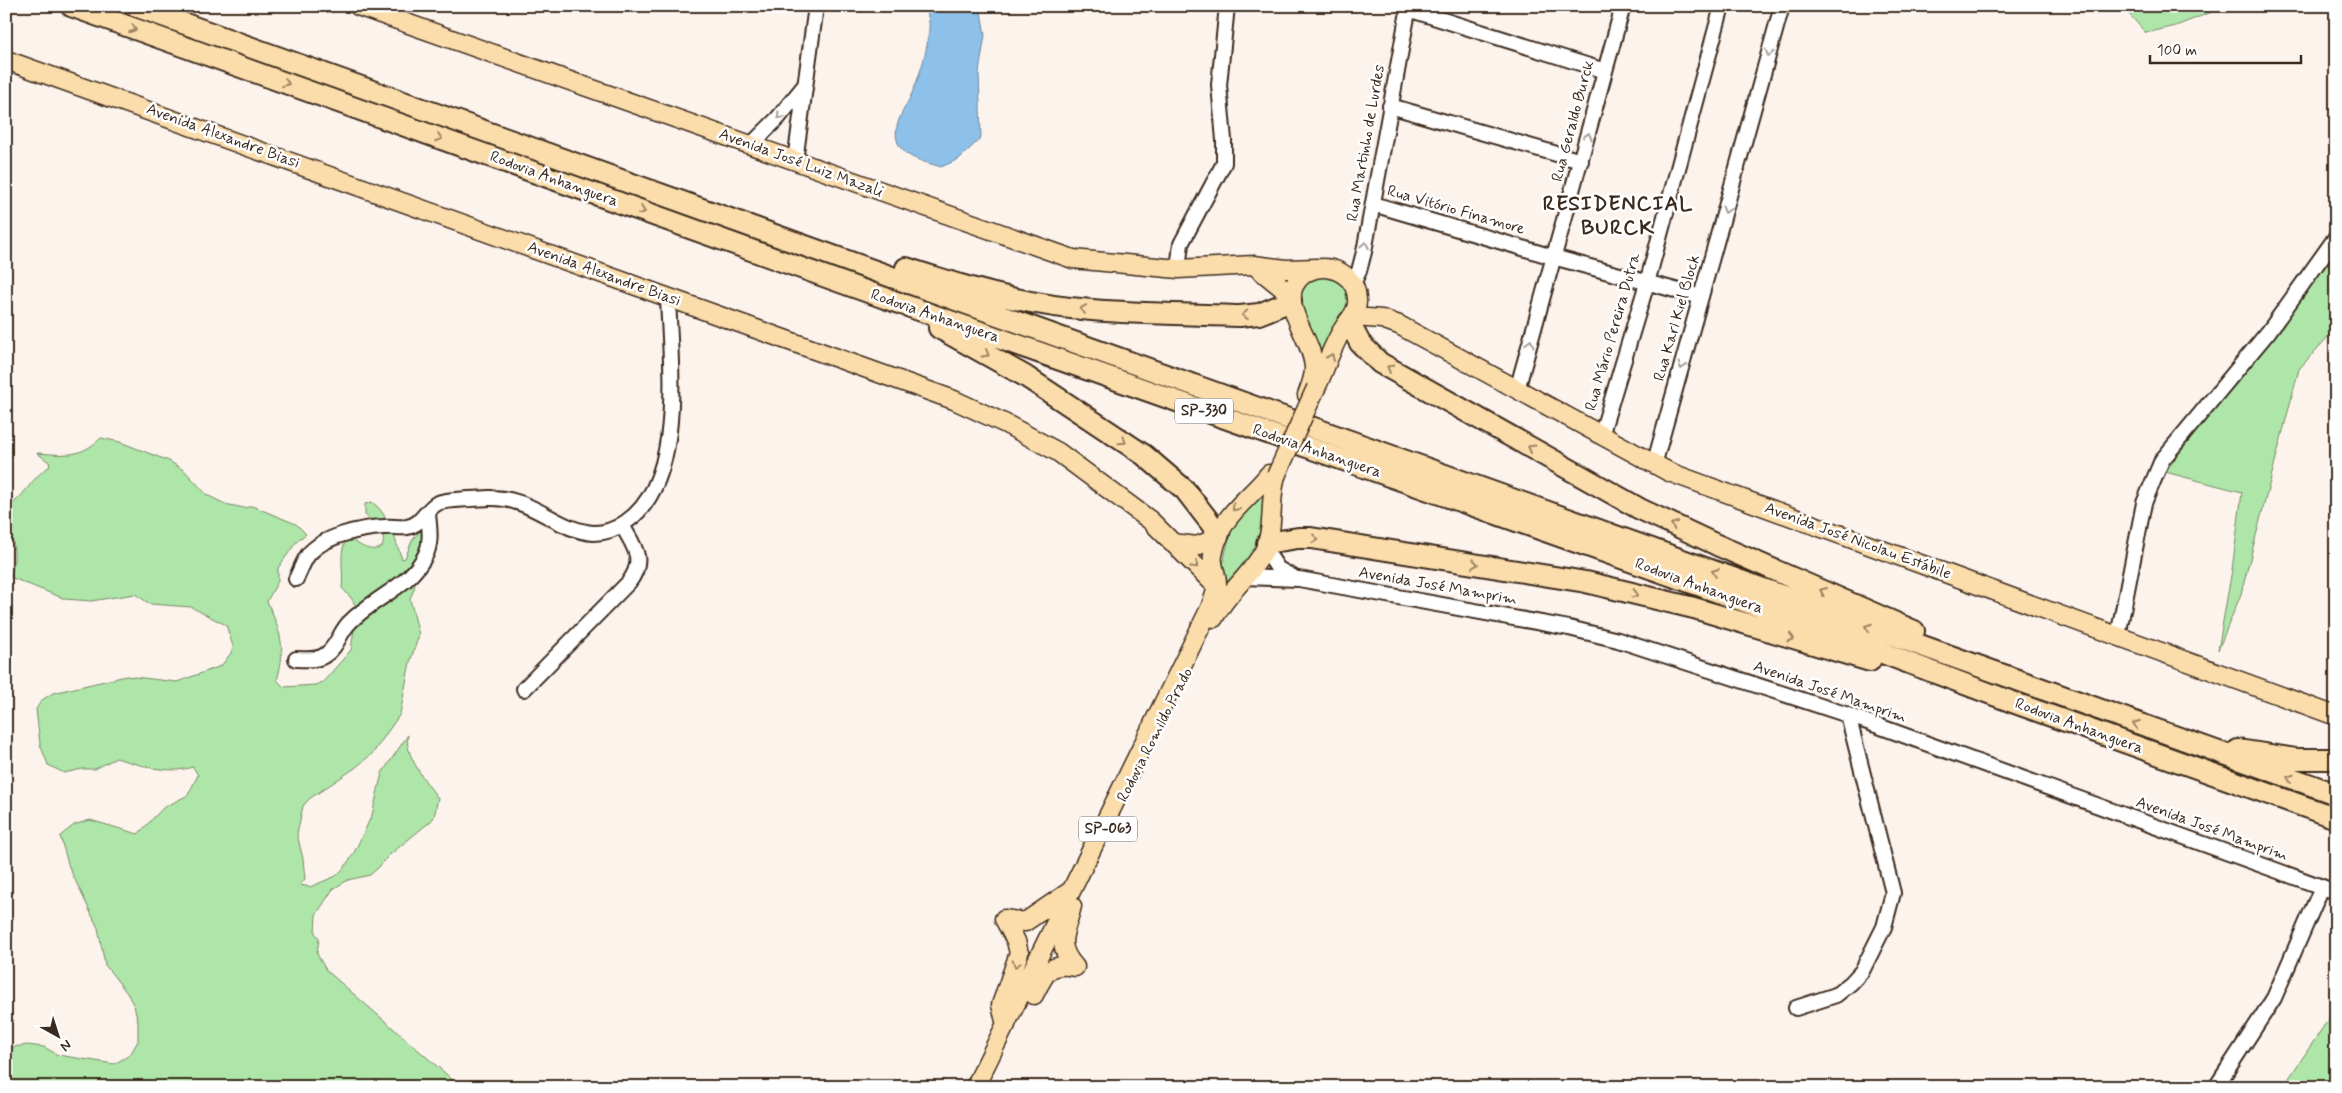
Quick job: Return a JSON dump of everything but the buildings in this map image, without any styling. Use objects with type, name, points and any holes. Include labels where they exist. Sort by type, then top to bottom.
[{"type":"highway","name":"Rodovia Anhanguera","points":[[71,6],[882,297],[1757,606],[2015,704],[2336,818]]},
{"type":"highway","name":"Rodovia Anhanguera","points":[[135,6],[2336,794]]},
{"type":"highway","points":[[608,176],[739,208],[959,286],[1011,297],[1090,310],[1240,316],[1259,314],[1291,298]]},
{"type":"highway","points":[[882,297],[1025,376],[1144,455],[1185,490],[1219,536]]},
{"type":"highway","points":[[1349,321],[1360,343],[1380,363],[1640,509],[1717,546],[1894,621],[2027,683]]},
{"type":"highway","points":[[1266,546],[1298,538],[1311,538],[1586,582],[1694,608],[2015,704]]},
{"type":"highway","points":[[2191,743],[2296,759],[2336,759]]},
{"type":"main road","name":"Avenida José Luiz Mazali","points":[[358,6],[1073,259],[1178,269],[1254,265],[1286,268],[1331,268],[1344,273],[1354,287]]},
{"type":"main road","name":"Avenida Alexandre Biasi","points":[[6,60],[954,400],[1006,424],[1058,452],[1151,521],[1172,544],[1217,586]]},
{"type":"main road","points":[[1254,265],[1291,298],[1300,278],[1317,268]]},
{"type":"main road","points":[[1349,321],[1357,300],[1354,287]]},
{"type":"main road","name":"Avenida José Nicolau Estábile","points":[[1354,287],[1399,325]]},
{"type":"main road","name":"SP-063","points":[[1291,298],[1292,308],[1300,322],[1313,360],[1314,371],[1311,392]]},
{"type":"main road","name":"Avenida José Nicolau Estábile","points":[[1349,321],[1382,319],[1399,325],[1654,465],[1686,479],[2336,716]]},
{"type":"main road","name":"SP-063","points":[[1217,586],[1213,557],[1219,536],[1229,515],[1273,475],[1311,392],[1349,321]]},
{"type":"main road","name":"SP-063","points":[[1243,577],[1266,546],[1271,520],[1273,475]]},
{"type":"main road","points":[[1172,544],[1197,546],[1219,536]]},
{"type":"main road","name":"Rodovia Romildo Prado","points":[[1072,894],[1218,611],[1243,577]]},
{"type":"main road","name":"Rodovia Romildo Prado","points":[[976,1087],[1072,894],[1210,608],[1217,586]]},
{"type":"main road","points":[[1072,894],[1062,944],[1065,956],[1075,967],[1057,965],[1052,968],[1044,976],[1030,1003],[1008,1025],[1001,1004],[1019,953],[1016,941],[1004,919],[1025,922],[1072,894]]},
{"type":"main road","name":"Rodovia Romildo Prado","points":[[983,1087],[1008,1025]]},
{"type":"street","points":[[794,160],[816,6]]},
{"type":"street","points":[[1178,269],[1180,244],[1224,163],[1225,146],[1218,86],[1227,6]]},
{"type":"street","name":"Rua Geraldo Burck","points":[[1517,390],[1623,6]]},
{"type":"street","name":"Rua Mário Pereira Dutra","points":[[1601,436],[1647,283],[1722,6]]},
{"type":"street","name":"Rua Karl Kiel Block","points":[[1654,465],[1782,6]]},
{"type":"street","points":[[1408,8],[1604,71]]},
{"type":"street","name":"Rua Martinho de Lurdes","points":[[1354,287],[1374,204],[1408,8]]},
{"type":"street","points":[[751,145],[778,118],[805,85]]},
{"type":"street","points":[[1390,106],[1582,160]]},
{"type":"street","name":"Rua Vitório Finamore","points":[[1374,204],[1554,257],[1701,297]]},
{"type":"street","points":[[2118,636],[2144,503],[2162,460],[2269,331],[2336,237]]},
{"type":"street","points":[[296,579],[307,556],[314,549],[348,532],[365,528],[408,527],[428,513],[436,503],[489,498],[512,500],[536,508],[580,531],[607,532],[622,525],[637,514],[650,497],[660,469],[668,434],[671,392],[668,297]]},
{"type":"street","points":[[296,659],[313,660],[324,656],[331,650],[349,622],[416,570],[426,554],[430,538],[428,513]]},
{"type":"street","points":[[524,690],[637,572],[639,562],[637,553],[622,525]]},
{"type":"street","name":"Avenida José Mamprim","points":[[1266,546],[1278,569],[1299,579]]},
{"type":"street","name":"Avenida José Mamprim","points":[[1243,577],[1299,579],[1569,628],[1618,640],[1848,715],[2336,892]]},
{"type":"street","points":[[1796,1008],[1836,995],[1862,971],[1884,927],[1893,894],[1848,715]]},
{"type":"street","points":[[2216,1087],[2274,998],[2322,887]]},
{"type":"green space","points":[[2122,6],[2214,6],[2214,11],[2176,26],[2146,33]]},
{"type":"green space","points":[[2336,252],[2336,328],[2299,369],[2241,594],[2218,650],[2232,570],[2242,492],[2165,472]]},
{"type":"green space","points":[[1320,275],[1344,282],[1351,305],[1317,379],[1304,333],[1299,296],[1301,288],[1305,283]]},
{"type":"green space","points":[[101,438],[120,442],[169,461],[185,471],[207,495],[225,504],[244,508],[252,506],[296,524],[306,534],[297,541],[278,568],[278,581],[267,601],[281,639],[282,648],[277,680],[284,687],[315,685],[323,682],[351,650],[357,609],[352,599],[342,588],[343,547],[345,542],[351,540],[366,548],[378,549],[382,547],[383,542],[382,533],[365,515],[365,504],[372,502],[383,513],[391,528],[402,559],[405,558],[412,541],[421,529],[425,531],[414,589],[410,599],[419,635],[410,662],[400,714],[373,753],[355,768],[309,799],[303,806],[297,834],[303,859],[305,879],[300,885],[310,887],[336,876],[353,855],[372,815],[382,773],[408,735],[407,742],[412,759],[422,777],[438,798],[434,817],[387,857],[370,875],[348,880],[333,889],[316,915],[315,933],[319,938],[317,954],[326,970],[461,1087],[6,1087],[6,1048],[27,1045],[44,1047],[58,1055],[114,1064],[130,1055],[138,1041],[138,1022],[134,1006],[127,993],[105,965],[98,928],[69,867],[60,836],[74,825],[90,820],[138,834],[163,808],[188,795],[198,775],[193,767],[164,770],[116,758],[95,769],[82,769],[64,773],[48,765],[40,744],[36,709],[42,700],[53,693],[126,676],[177,682],[221,666],[231,653],[233,646],[226,625],[191,607],[150,604],[135,594],[91,601],[65,599],[10,577],[13,568],[14,551],[6,508],[13,504],[38,476],[50,466],[49,462],[37,453],[72,454],[86,449]]},
{"type":"green space","points":[[1270,482],[1257,544],[1249,558],[1217,593],[1229,536],[1237,521]]},
{"type":"green space","points":[[2336,1008],[2336,1087],[2283,1087]]},
{"type":"water","points":[[926,6],[980,6],[985,35],[979,72],[981,138],[959,159],[941,167],[916,159],[906,153],[898,143],[896,136],[900,117],[915,86],[925,53],[929,26]]},
{"type":"district","name":"RESIDENCIAL BURCK","points":[[1618,216]]}]
